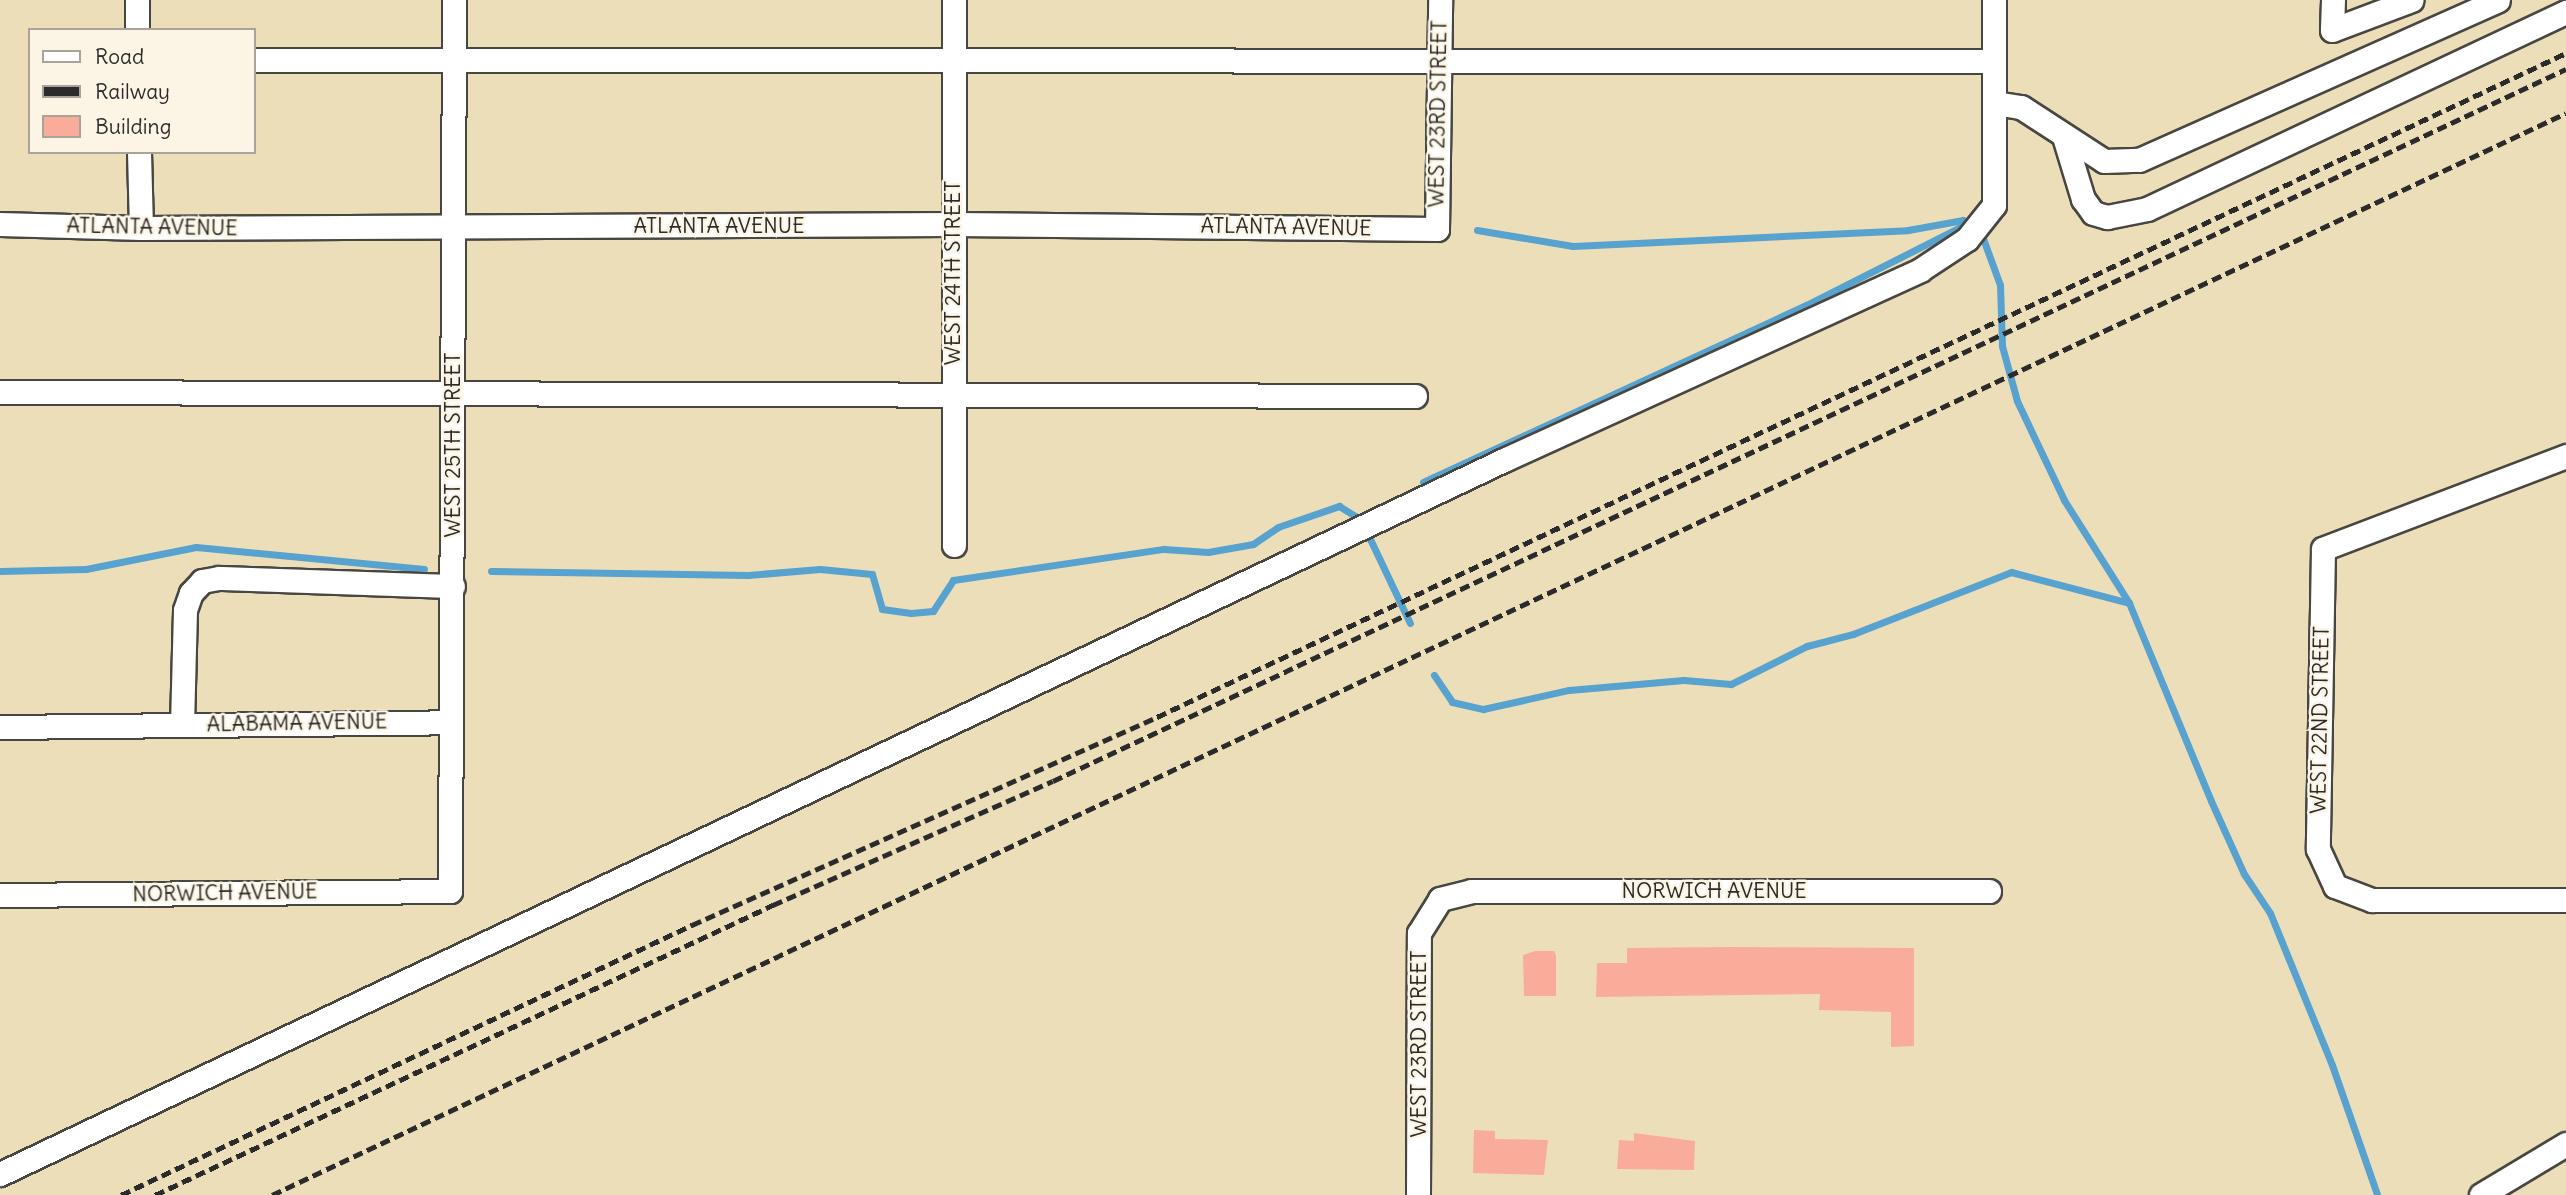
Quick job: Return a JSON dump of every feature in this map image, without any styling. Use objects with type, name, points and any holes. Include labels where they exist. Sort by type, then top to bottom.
[{"type":"street","points":[[136,28],[137,0]]},
{"type":"street","name":"WEST 25TH STREET","points":[[450,891],[454,0]]},
{"type":"street","name":"WEST 24TH STREET","points":[[954,0],[954,545]]},
{"type":"street","name":"WEST 23RD STREET","points":[[1437,229],[1440,0]]},
{"type":"street","points":[[0,1174],[1379,521],[1920,271],[1968,239],[1994,205],[1994,0]]},
{"type":"street","points":[[2333,0],[2332,30],[2412,0]]},
{"type":"street","points":[[1995,103],[2021,107],[2065,140],[2104,162],[2139,160],[2498,0]]},
{"type":"street","points":[[2065,140],[2083,199],[2093,213],[2107,217],[2147,209],[2566,12]]},
{"type":"street","points":[[256,60],[953,58],[1439,64],[1994,61]]},
{"type":"street","points":[[139,154],[141,229]]},
{"type":"street","name":"ATLANTA AVENUE","points":[[0,224],[141,229],[952,224],[1437,229]]},
{"type":"street","points":[[0,392],[1415,396]]},
{"type":"street","name":"WEST 22ND STREET","points":[[2566,456],[2323,549],[2318,849],[2335,886],[2372,900],[2566,900]]},
{"type":"street","points":[[182,725],[185,610],[191,593],[202,581],[453,586]]},
{"type":"street","name":"ALABAMA AVENUE","points":[[0,727],[451,722]]},
{"type":"street","name":"NORWICH AVENUE","points":[[0,895],[450,891]]},
{"type":"street","name":"NORWICH AVENUE","points":[[1440,899],[1471,891],[1989,891]]},
{"type":"street","name":"WEST 23RD STREET","points":[[1418,1195],[1419,933],[1440,899]]},
{"type":"street","points":[[2481,1195],[2566,1144]]},
{"type":"building","points":[[1627,948],[1914,948],[1914,1046],[1891,1047],[1891,1012],[1819,1010],[1820,994],[1596,997],[1597,963],[1627,963]]},
{"type":"building","points":[[1535,951],[1554,951],[1556,955],[1556,996],[1524,996],[1523,955]]},
{"type":"building","points":[[1474,1130],[1495,1131],[1495,1139],[1548,1140],[1544,1175],[1473,1173]]},
{"type":"building","points":[[1634,1133],[1695,1141],[1694,1170],[1617,1169],[1619,1140],[1634,1141]]},
{"type":"waterway","points":[[1477,230],[1573,246],[1908,230],[1963,220],[1981,233],[2000,285],[2002,346],[2017,401],[2064,500],[2129,603],[2244,874],[2270,913],[2332,1065],[2377,1194]]},
{"type":"waterway","points":[[1423,482],[1806,305],[1968,223]]},
{"type":"waterway","points":[[491,571],[748,575],[820,569],[872,574],[882,609],[911,613],[933,611],[953,580],[1164,549],[1208,552],[1253,544],[1278,527],[1339,506],[1361,520],[1410,623]]},
{"type":"waterway","points":[[0,571],[86,569],[196,547],[424,569]]},
{"type":"waterway","points":[[1434,675],[1452,702],[1483,709],[1569,690],[1684,680],[1731,684],[1807,646],[1853,634],[2011,572],[2129,603]]},
{"type":"railway","points":[[121,1195],[692,925],[1157,717],[2566,53]]},
{"type":"railway","points":[[155,1195],[773,905],[1053,781],[2566,69]]},
{"type":"railway","points":[[272,1195],[2566,113]]}]
